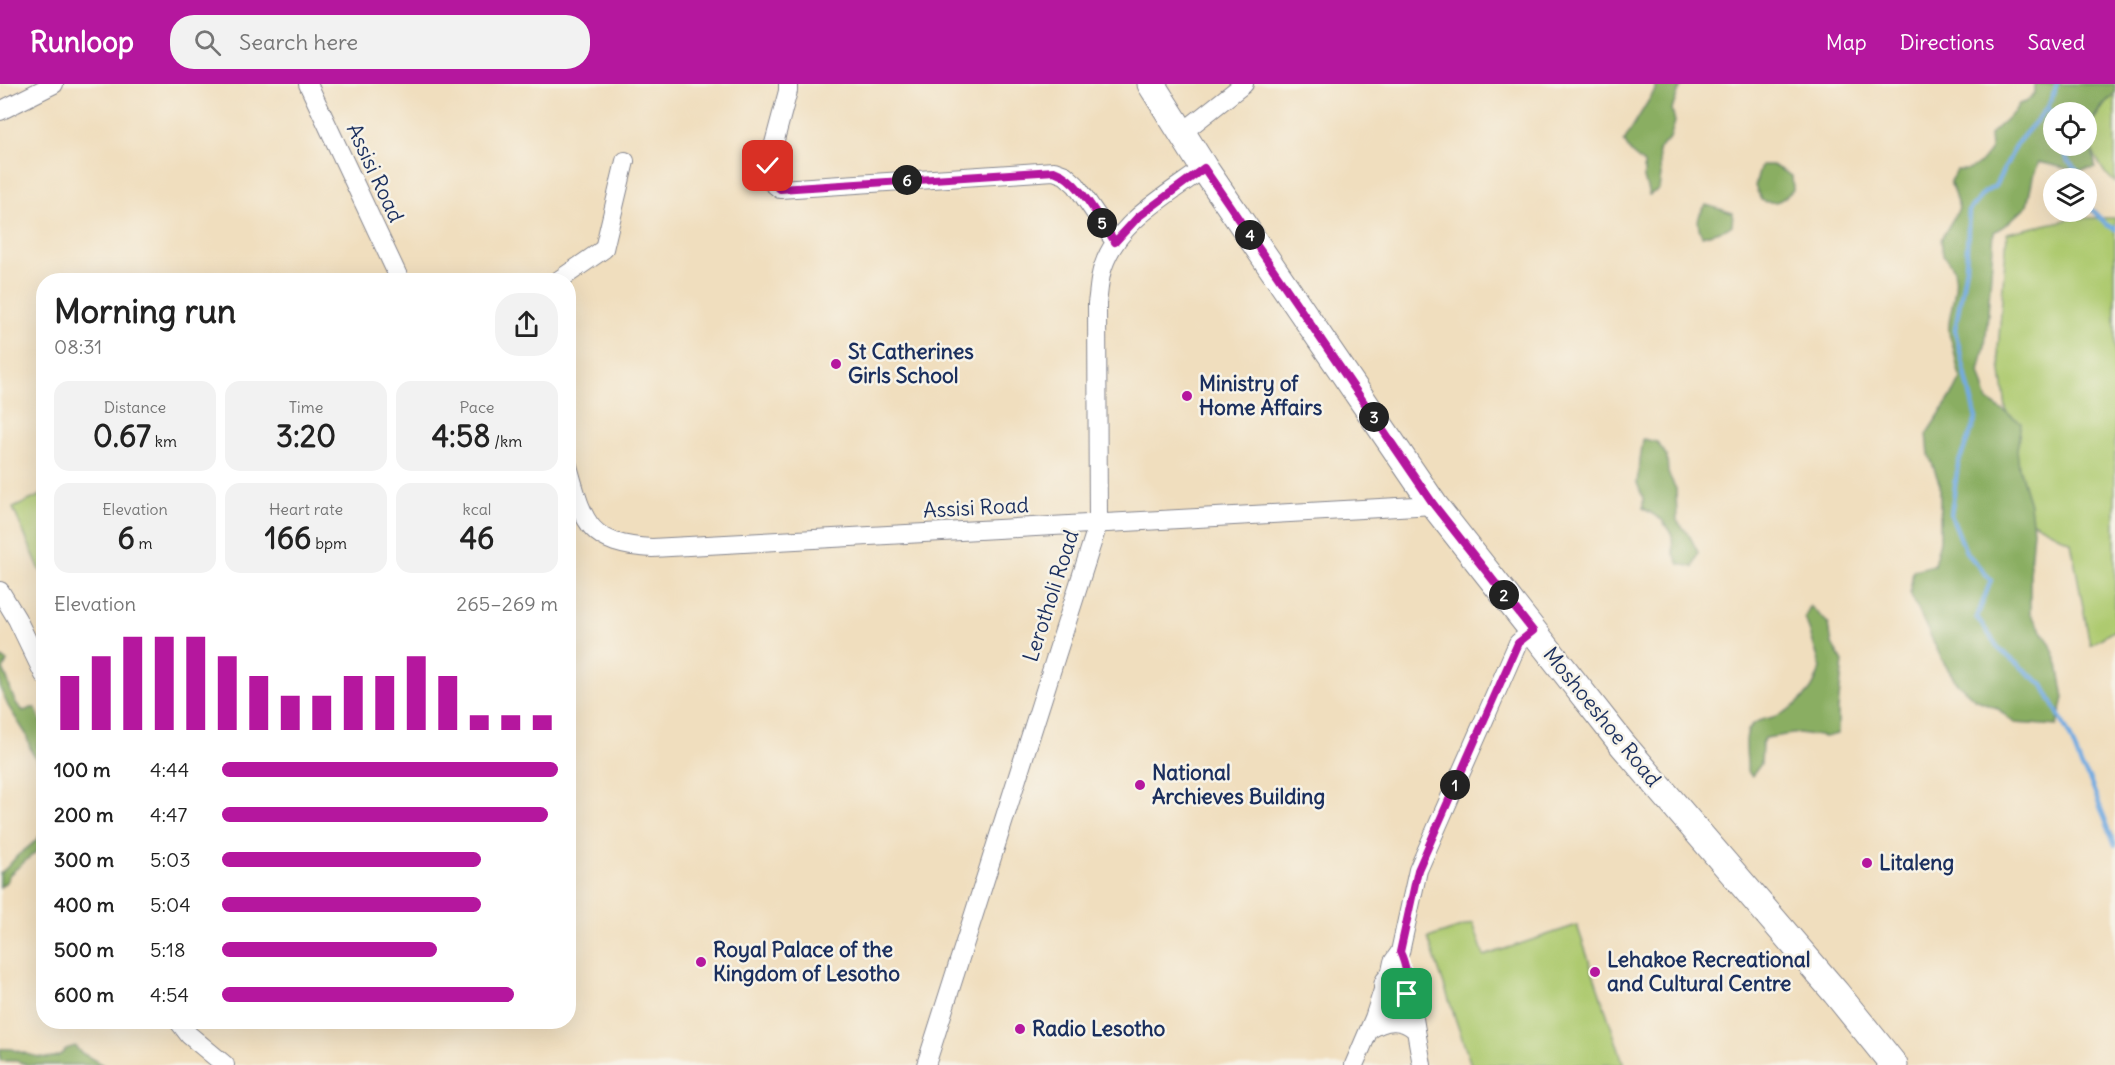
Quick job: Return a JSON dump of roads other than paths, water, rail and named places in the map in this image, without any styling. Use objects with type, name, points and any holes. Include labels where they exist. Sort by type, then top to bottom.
[{"type":"main road","name":"Moshoeshoe Road","points":[[1151,84],[1204,168],[1434,505],[1623,745],[1836,993],[1894,1065]]},
{"type":"street","points":[[0,111],[54,84]]},
{"type":"street","name":"Assisi Road","points":[[308,84],[397,273]]},
{"type":"street","points":[[788,84],[768,166],[770,181],[780,189],[1054,171],[1065,175],[1076,185],[1115,242]]},
{"type":"street","points":[[1183,132],[1244,84]]},
{"type":"street","points":[[569,273],[604,249],[625,161]]},
{"type":"street","name":"Lerotholi Road","points":[[926,1065],[1098,524],[1097,303],[1103,267],[1115,242],[1138,217],[1204,168]]},
{"type":"street","name":"Assisi Road","points":[[576,494],[581,512],[592,528],[607,540],[628,546],[652,548],[1434,505]]},
{"type":"street","points":[[0,591],[17,619],[36,658]]},
{"type":"street","points":[[1422,1065],[1412,1028],[1414,1009],[1396,989],[1393,962],[1400,952],[1418,870],[1518,643],[1533,631]]},
{"type":"street","points":[[1354,1065],[1372,1024],[1396,989]]},
{"type":"street","points":[[1372,1024],[1390,1021],[1412,1028]]},
{"type":"street","points":[[184,1029],[225,1065]]},
{"type":"waterway","points":[[2057,84],[2048,107],[2018,142],[1995,186],[1984,193],[1969,210],[1966,267],[1955,330],[1976,419],[1958,464],[1951,515],[1966,552],[1991,580],[1977,617],[1999,649],[2043,685],[2070,736],[2082,768],[2089,778],[2115,845]]},
{"type":"waterway","points":[[2066,156],[2075,168]]},
{"type":"waterway","points":[[2097,215],[2115,229]]},
{"type":"place","name":"St Catherines Girls School","points":[[836,364]]},
{"type":"place","name":"Ministry of Home Affairs","points":[[1187,396]]},
{"type":"place","name":"National Archieves Building","points":[[1140,785]]},
{"type":"place","name":"Litaleng","points":[[1867,863]]},
{"type":"place","name":"Royal Palace of the Kingdom of Lesotho","points":[[701,962]]},
{"type":"place","name":"Lehakoe Recreational and Cultural Centre","points":[[1595,972]]},
{"type":"place","name":"Radio Lesotho","points":[[1020,1029]]}]
